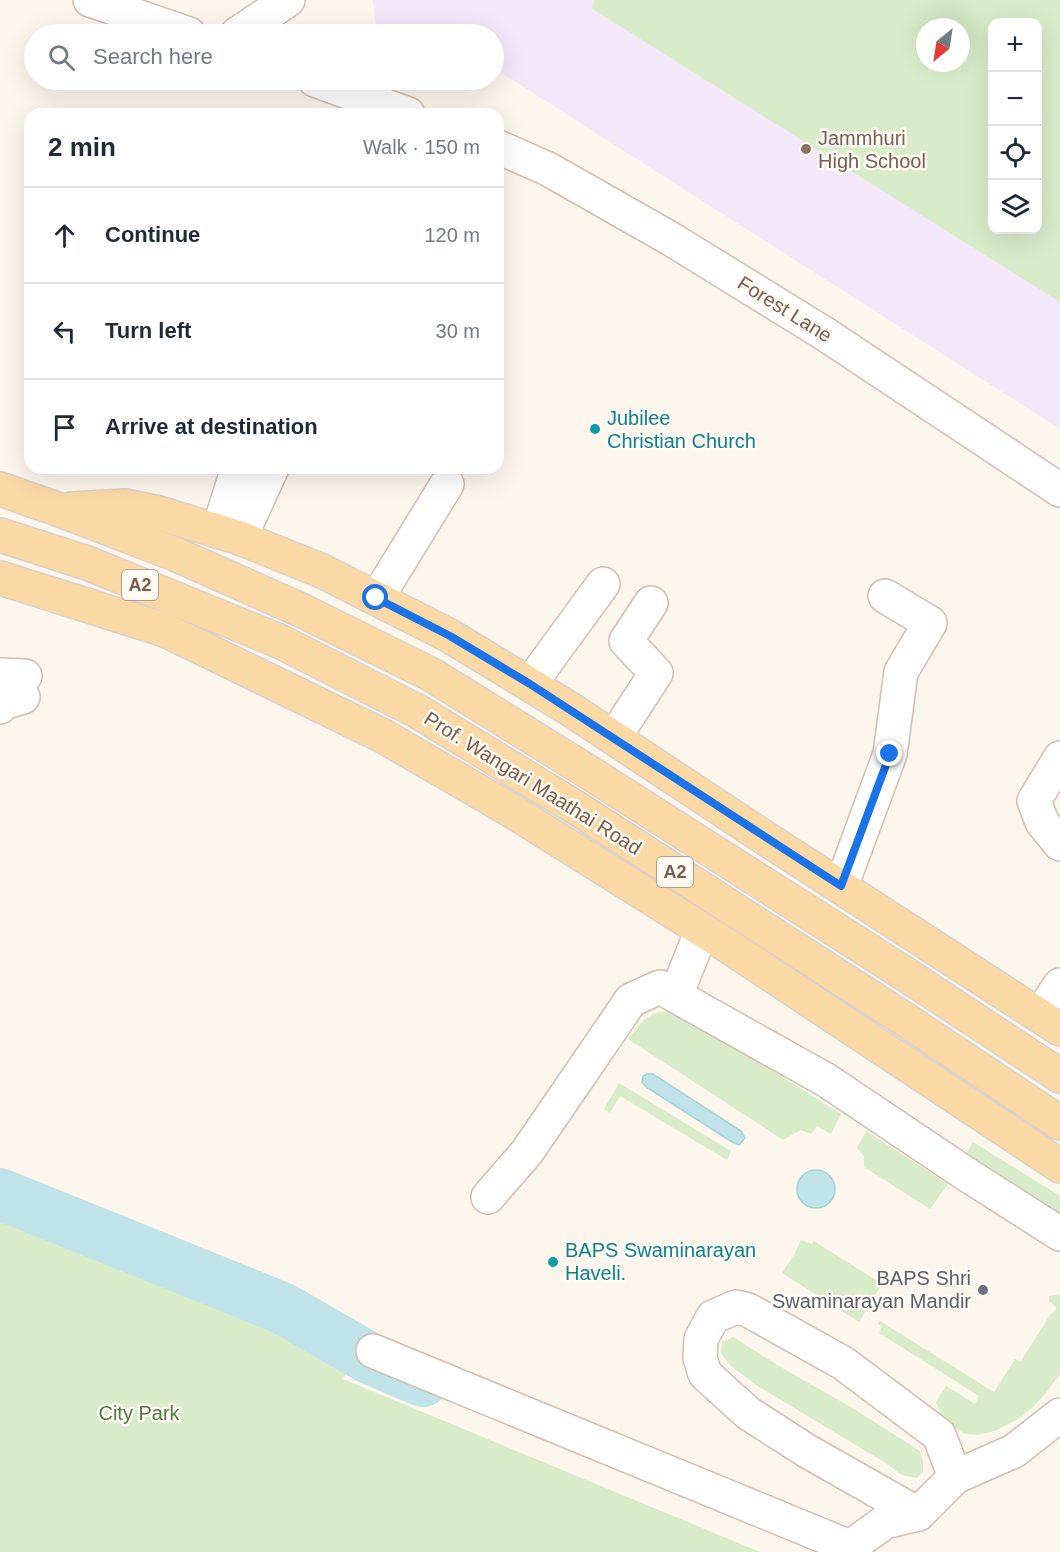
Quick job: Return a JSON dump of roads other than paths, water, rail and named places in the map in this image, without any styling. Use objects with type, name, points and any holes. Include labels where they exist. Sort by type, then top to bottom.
[{"type":"main road","name":"Prof. Wangari Maathai Road","points":[[0,489],[175,554],[303,610],[432,675],[592,774],[1060,1076]]},
{"type":"main road","points":[[60,510],[125,506],[159,513],[229,535],[322,571],[450,636],[614,738],[1050,1022]]},
{"type":"main road","name":"Prof. Wangari Maathai Road","points":[[0,535],[87,563],[279,641],[417,711],[578,809],[904,1019],[1060,1123]]},
{"type":"main road","points":[[0,578],[165,630],[383,736],[509,809],[728,946],[1060,1166]]},
{"type":"street","points":[[90,0],[160,24]]},
{"type":"street","points":[[252,24],[288,0]]},
{"type":"street","points":[[342,90],[392,108]]},
{"type":"street","name":"Forest Lane","points":[[504,150],[548,169],[671,239],[825,334],[1060,490]]},
{"type":"street","points":[[229,535],[237,474]]},
{"type":"street","points":[[229,535],[268,474]]},
{"type":"street","points":[[376,598],[447,484]]},
{"type":"street","points":[[530,684],[603,584]]},
{"type":"street","points":[[841,886],[890,754],[901,672],[930,623],[885,596]]},
{"type":"street","points":[[614,738],[656,674],[626,641],[651,603]]},
{"type":"street","points":[[1060,758],[1034,801],[1042,822],[1060,844]]},
{"type":"street","points":[[676,995],[702,930]]},
{"type":"street","points":[[1050,1022],[1060,985]]},
{"type":"street","points":[[488,1197],[526,1152],[631,1000],[660,987],[826,1080],[1060,1234]]},
{"type":"street","points":[[918,1514],[807,1451],[748,1413],[705,1374],[700,1358],[701,1339],[712,1317],[736,1307],[748,1310],[843,1363],[939,1435],[955,1477]]},
{"type":"street","points":[[373,1350],[848,1550],[885,1522],[918,1514],[955,1477],[1014,1451],[1060,1415]]},
{"type":"water","points":[[653,1074],[741,1131],[745,1138],[739,1145],[732,1142],[646,1087],[642,1082],[643,1076]]},
{"type":"water","points":[[816,1170],[823,1171],[829,1176],[834,1182],[834,1196],[829,1202],[823,1207],[816,1208],[809,1207],[803,1202],[798,1196],[797,1189],[798,1182],[803,1176],[809,1171]]},
{"type":"waterway","points":[[0,1194],[282,1308],[369,1358],[423,1381]]},
{"type":"place","name":"Jammhuri High School","points":[[806,149]]},
{"type":"place","name":"Jubilee Christian Church","points":[[595,429]]},
{"type":"place","name":"BAPS Swaminarayan Haveli.","points":[[553,1262]]},
{"type":"place","name":"BAPS Shri Swaminarayan Mandir","points":[[983,1290]]},
{"type":"park label","name":"City Park","points":[[139,1413]]}]
